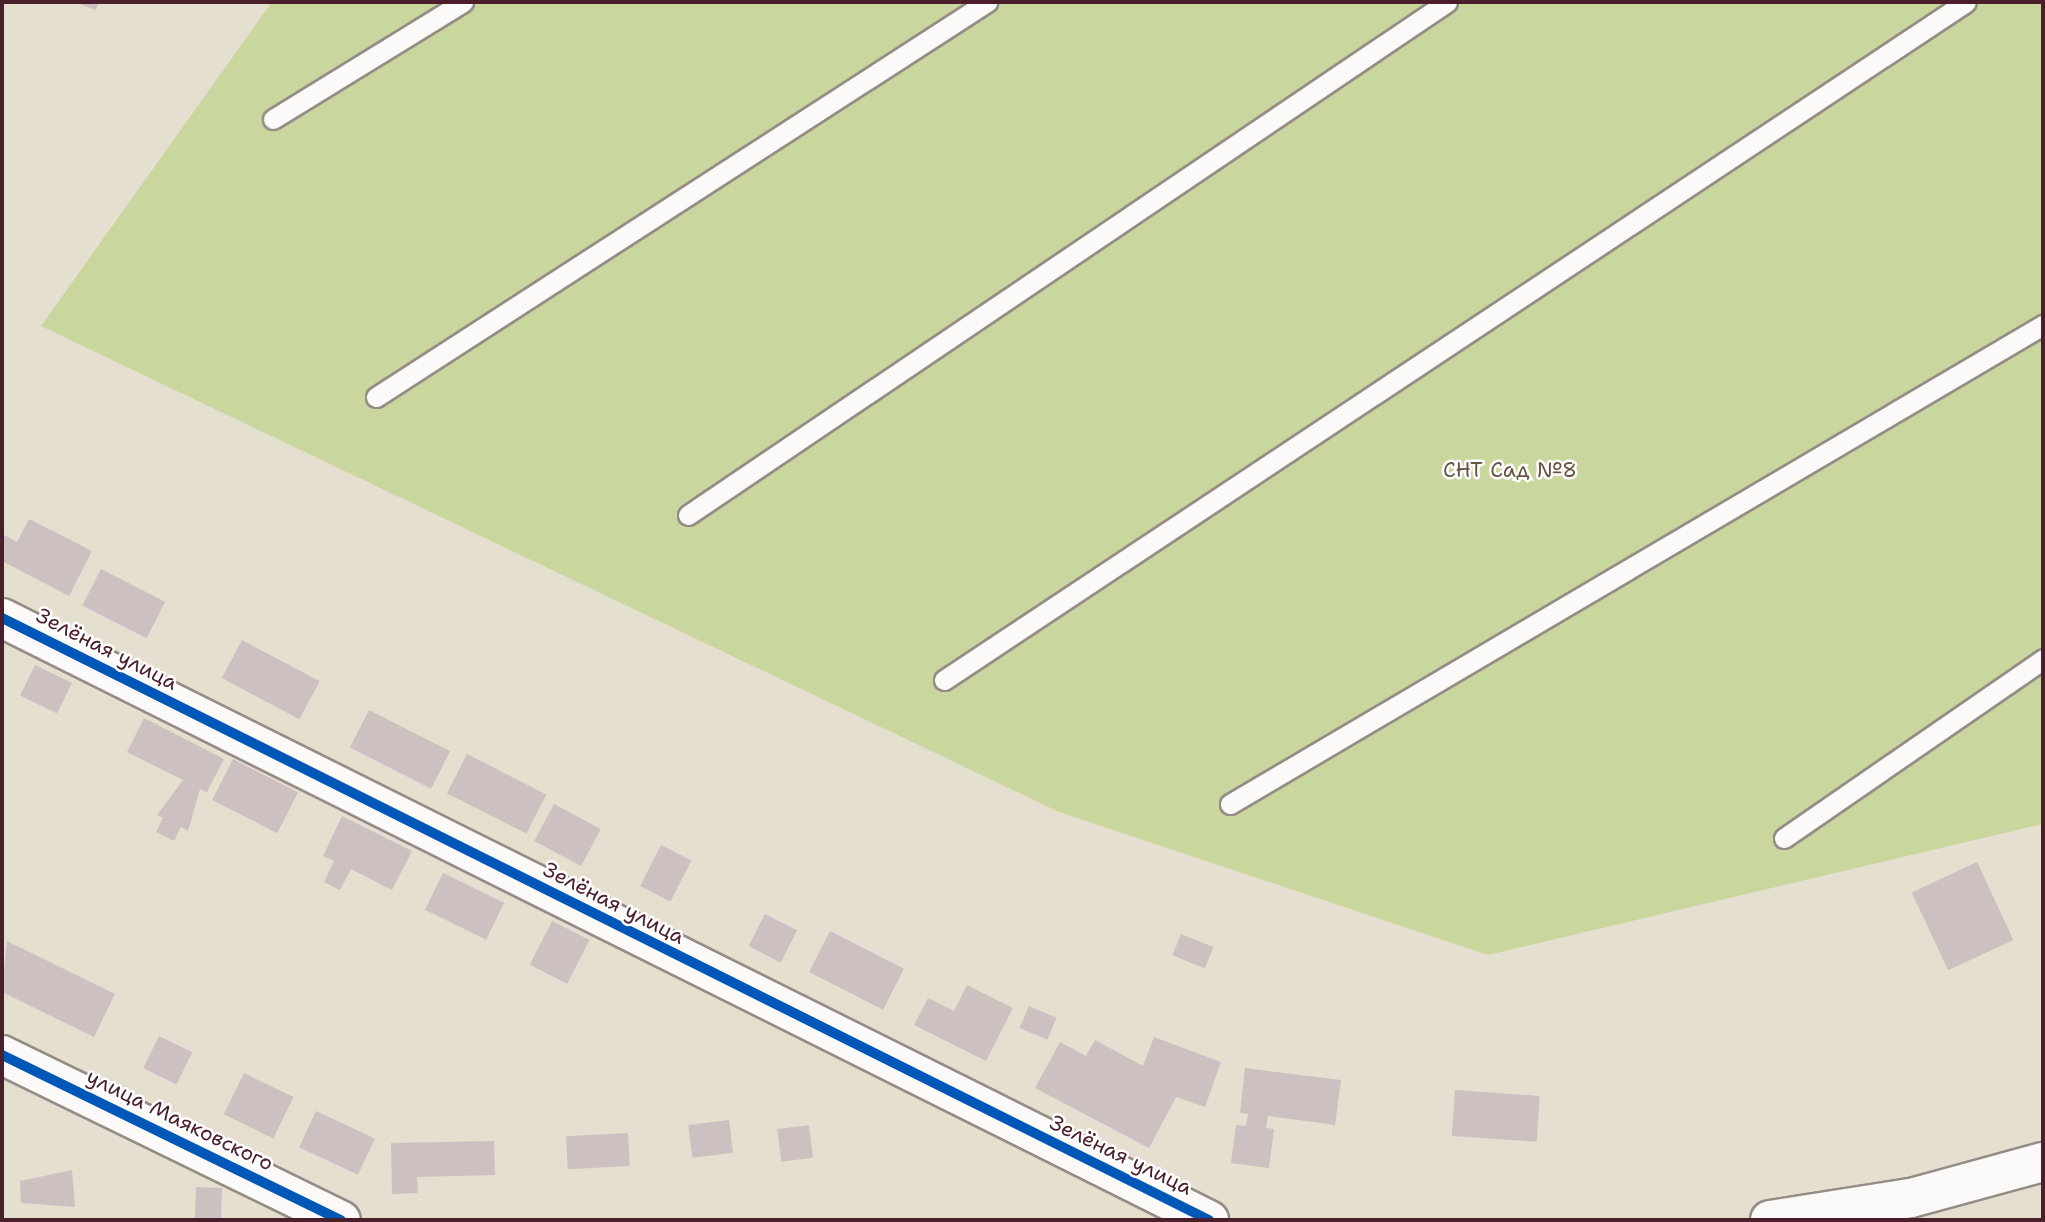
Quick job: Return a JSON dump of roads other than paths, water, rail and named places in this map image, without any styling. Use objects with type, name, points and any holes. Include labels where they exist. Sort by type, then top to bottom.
[{"type":"street","name":"Зелёная улица","points":[[2,618],[1209,1220]]},
{"type":"street","name":"улица Маяковского","points":[[2,1055],[341,1220]]},
{"type":"street","points":[[1770,1220],[1911,1198],[2043,1162]]},
{"type":"lane","points":[[273,119],[463,2]]},
{"type":"lane","points":[[376,397],[987,2]]},
{"type":"lane","points":[[688,515],[1447,2]]},
{"type":"lane","points":[[943,680],[1966,2]]},
{"type":"lane","points":[[1230,804],[2043,325]]},
{"type":"lane","points":[[1784,838],[2043,659]]},
{"type":"park label","name":"СНТ Сад №8","points":[[1510,470]]}]
